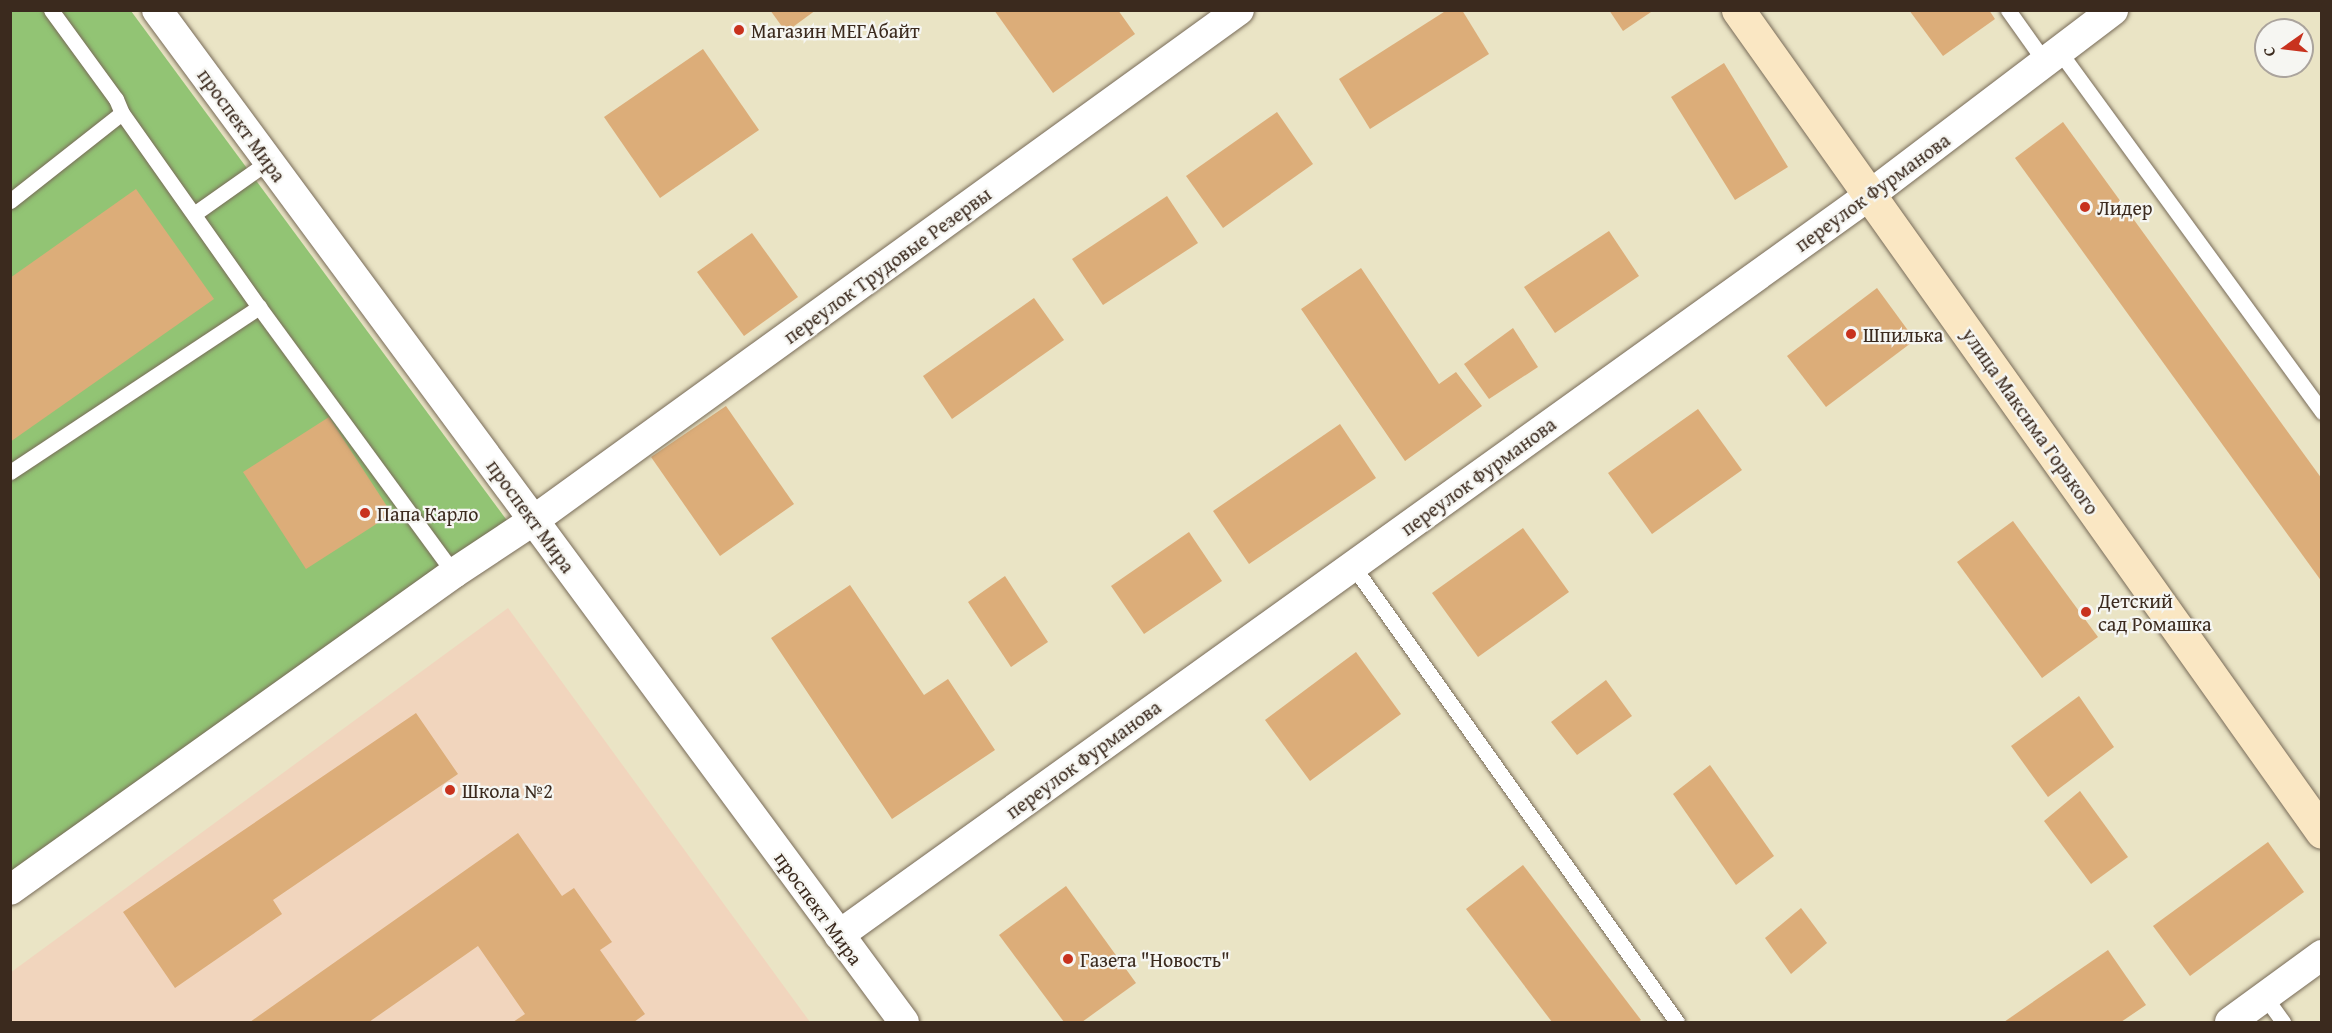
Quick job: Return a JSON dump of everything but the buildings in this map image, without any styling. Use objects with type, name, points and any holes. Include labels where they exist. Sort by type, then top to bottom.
[{"type":"main road","name":"улица Максима Горького","points":[[1738,10],[1871,194],[2322,832]]},
{"type":"street","name":"проспект Мира","points":[[157,10],[904,1023]]},
{"type":"street","name":"переулок Трудовые Резервы","points":[[10,890],[454,573],[534,520],[1239,10]]},
{"type":"street","name":"переулок Фурманова","points":[[838,935],[1871,194],[2113,10]]},
{"type":"street","points":[[2230,1023],[2322,956]]},
{"type":"lane","points":[[51,10],[116,99],[122,113],[259,307],[454,573]]},
{"type":"lane","points":[[2008,10],[2052,57],[2322,412]]},
{"type":"lane","points":[[10,201],[122,113]]},
{"type":"lane","points":[[194,214],[269,161]]},
{"type":"lane","points":[[10,472],[259,307]]},
{"type":"lane","points":[[1353,566],[1677,1023]]},
{"type":"lane","points":[[2265,997],[2283,1023]]},
{"type":"shaded area","name":"Школа №2","points":[[508,608],[810,1022],[11,1022],[10,973]]},
{"type":"green space","points":[[11,11],[131,11],[514,530],[11,902]]},
{"type":"place","name":"Магазин МЕГАбайт","points":[[739,30]]},
{"type":"place","name":"Лидер","points":[[2085,207]]},
{"type":"place","name":"Шпилька","points":[[1851,334]]},
{"type":"place","name":"Папа Карло","points":[[365,513]]},
{"type":"place","name":"Детский сад Ромашка","points":[[2086,612]]},
{"type":"place","name":"Школа №2","points":[[450,790]]},
{"type":"place","name":"Газета \"Новость\"","points":[[1068,959]]}]
